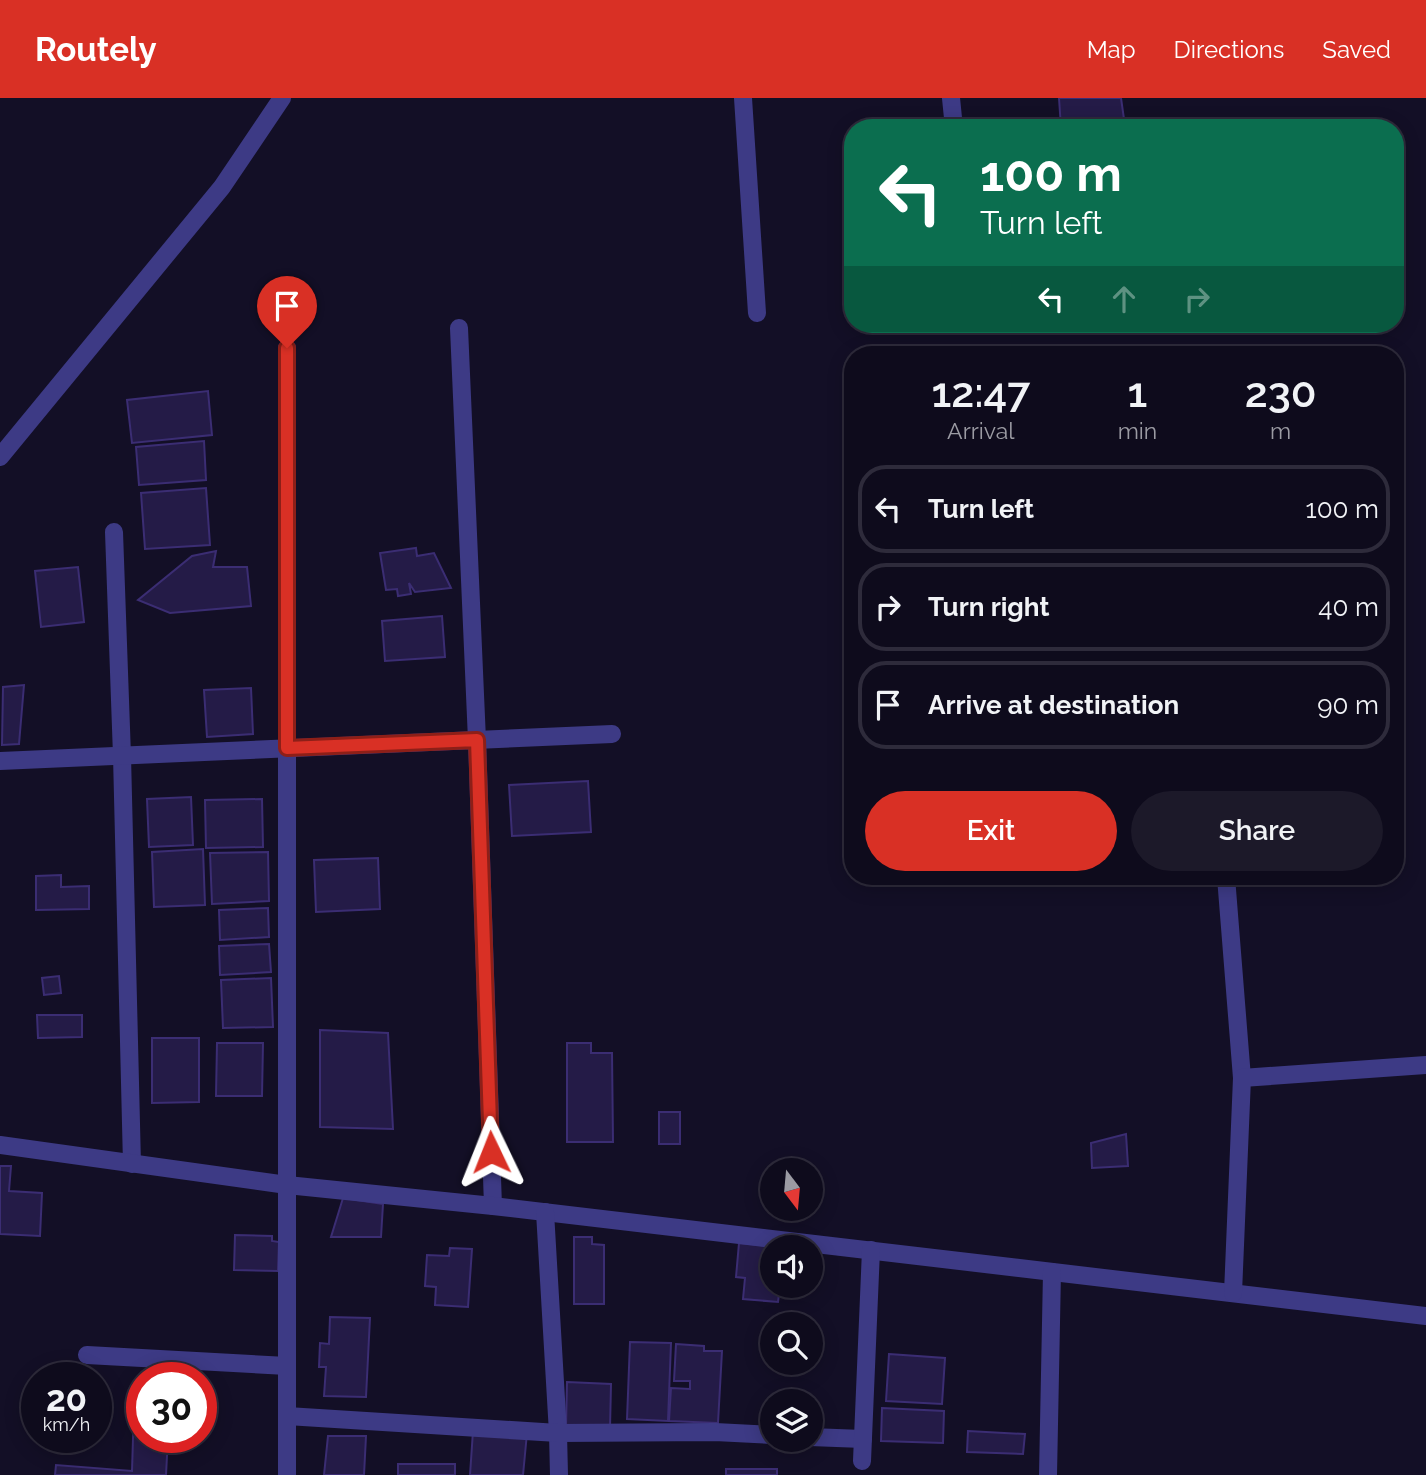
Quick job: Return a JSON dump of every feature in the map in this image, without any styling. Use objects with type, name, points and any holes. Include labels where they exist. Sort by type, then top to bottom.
[{"type":"street","points":[[0,457],[222,187],[282,98]]},
{"type":"street","points":[[743,98],[757,313]]},
{"type":"street","points":[[951,98],[953,119]]},
{"type":"street","points":[[459,328],[493,1206]]},
{"type":"street","points":[[286,1475],[287,348]]},
{"type":"street","points":[[114,532],[132,1164]]},
{"type":"street","points":[[0,761],[612,734]]},
{"type":"street","points":[[1227,885],[1242,1079],[1233,1293]]},
{"type":"street","points":[[1242,1079],[1426,1065]]},
{"type":"street","points":[[0,1144],[287,1185],[493,1206],[1426,1315]]},
{"type":"street","points":[[545,1212],[559,1475]]},
{"type":"street","points":[[862,1461],[871,1250]]},
{"type":"street","points":[[1048,1475],[1052,1272]]},
{"type":"street","points":[[87,1355],[287,1366]]},
{"type":"street","points":[[287,1416],[558,1433],[760,1434]]},
{"type":"street","points":[[823,1437],[863,1439]]},
{"type":"building","points":[[1059,98],[1121,98],[1124,119],[1060,119]]},
{"type":"building","points":[[208,391],[212,435],[132,443],[127,400]]},
{"type":"building","points":[[204,441],[206,480],[139,485],[136,447]]},
{"type":"building","points":[[206,488],[210,545],[145,549],[141,493]]},
{"type":"building","points":[[416,548],[417,556],[434,553],[451,588],[415,592],[409,583],[411,594],[398,596],[397,589],[386,590],[380,553]]},
{"type":"building","points":[[216,551],[213,567],[247,567],[251,606],[170,613],[138,600],[192,556]]},
{"type":"building","points":[[78,567],[84,622],[41,627],[35,571]]},
{"type":"building","points":[[442,616],[445,657],[385,661],[382,621]]},
{"type":"building","points":[[24,685],[19,744],[2,745],[3,687]]},
{"type":"building","points":[[251,688],[253,734],[207,737],[204,690]]},
{"type":"building","points":[[588,781],[591,832],[512,836],[509,785]]},
{"type":"building","points":[[191,797],[193,845],[149,847],[147,799]]},
{"type":"building","points":[[262,799],[263,847],[206,848],[205,800]]},
{"type":"building","points":[[203,849],[205,905],[154,907],[152,852]]},
{"type":"building","points":[[268,852],[269,901],[212,904],[210,853]]},
{"type":"building","points":[[378,858],[380,909],[316,912],[314,860]]},
{"type":"building","points":[[61,875],[61,887],[89,886],[89,909],[36,910],[36,876]]},
{"type":"building","points":[[268,908],[269,937],[220,940],[219,910]]},
{"type":"building","points":[[269,944],[271,972],[220,975],[219,946]]},
{"type":"building","points":[[59,976],[61,993],[44,995],[42,978]]},
{"type":"building","points":[[271,978],[273,1027],[223,1028],[221,980]]},
{"type":"building","points":[[37,1015],[82,1015],[82,1037],[38,1038]]},
{"type":"building","points":[[320,1030],[388,1033],[393,1129],[320,1127]]},
{"type":"building","points":[[152,1038],[199,1038],[199,1102],[152,1103]]},
{"type":"building","points":[[217,1043],[263,1043],[262,1096],[216,1096]]},
{"type":"building","points":[[567,1043],[591,1043],[591,1053],[612,1053],[613,1142],[567,1142]]},
{"type":"building","points":[[659,1112],[680,1112],[680,1144],[659,1144]]},
{"type":"building","points":[[1126,1134],[1128,1166],[1092,1168],[1091,1143]]},
{"type":"building","points":[[0,1166],[11,1166],[9,1191],[42,1193],[40,1236],[0,1234]]},
{"type":"building","points":[[343,1198],[383,1204],[381,1237],[331,1237]]},
{"type":"building","points":[[235,1235],[272,1236],[272,1241],[279,1242],[278,1271],[234,1270]]},
{"type":"building","points":[[574,1237],[592,1237],[592,1244],[604,1245],[604,1304],[574,1304]]},
{"type":"building","points":[[739,1243],[760,1245],[760,1298],[778,1298],[778,1302],[743,1299],[745,1278],[736,1277]]},
{"type":"building","points":[[450,1248],[472,1249],[468,1307],[435,1305],[436,1287],[425,1286],[427,1255],[449,1256]]},
{"type":"building","points":[[330,1317],[370,1318],[366,1397],[324,1396],[326,1367],[319,1367],[320,1343],[329,1344]]},
{"type":"building","points":[[630,1342],[671,1343],[668,1421],[627,1419]]},
{"type":"building","points":[[676,1344],[704,1346],[704,1351],[722,1351],[718,1423],[669,1421],[671,1388],[690,1389],[690,1381],[674,1381]]},
{"type":"building","points":[[889,1354],[945,1358],[942,1404],[886,1401]]},
{"type":"building","points":[[567,1382],[611,1384],[610,1428],[566,1426]]},
{"type":"building","points":[[882,1408],[944,1411],[943,1443],[881,1441]]},
{"type":"building","points":[[473,1431],[527,1433],[523,1475],[470,1475]]},
{"type":"building","points":[[968,1431],[1025,1434],[1023,1454],[967,1452]]},
{"type":"building","points":[[328,1436],[366,1436],[364,1475],[324,1475]]},
{"type":"building","points":[[133,1453],[167,1453],[166,1475],[55,1475],[56,1465],[132,1471]]},
{"type":"building","points":[[398,1464],[455,1464],[455,1475],[398,1475]]},
{"type":"building","points":[[726,1469],[777,1469],[777,1475],[726,1475]]},
{"type":"route","points":[[287,348],[287,748],[477,740],[491,1152]]}]
